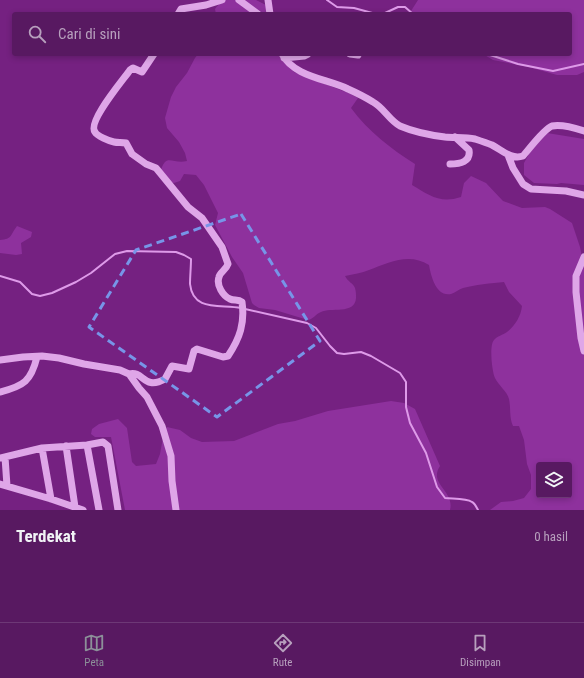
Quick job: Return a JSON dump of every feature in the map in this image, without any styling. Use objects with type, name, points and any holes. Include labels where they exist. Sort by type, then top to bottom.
[{"type":"street","points":[[179,12],[181,9],[206,5],[222,0]]},
{"type":"street","points":[[239,0],[255,12]]},
{"type":"street","points":[[268,0],[270,12]]},
{"type":"street","points":[[0,360],[37,357],[59,358],[120,370],[129,374],[136,374],[146,381],[154,384],[166,379],[172,366],[189,369],[194,351],[197,349],[228,356],[241,332],[243,321],[242,302],[228,298],[219,287],[219,277],[228,264],[222,247],[202,218],[188,206],[156,168],[146,164],[132,154],[126,143],[112,142],[96,134],[94,130],[94,124],[105,104],[130,70],[133,68],[142,72],[153,56]]},
{"type":"street","points":[[283,56],[304,56]]},
{"type":"street","points":[[283,56],[291,65],[299,70],[348,88],[375,103],[380,106],[387,116],[398,125],[417,132],[474,139],[492,145],[508,155],[515,157],[523,156],[544,132],[551,127],[566,127],[584,131]]},
{"type":"street","points":[[450,164],[461,164],[470,153],[469,150],[455,137]]},
{"type":"street","points":[[508,155],[522,184],[530,189],[566,191],[584,195]]},
{"type":"street","points":[[584,256],[576,276],[576,292],[581,338],[584,351]]},
{"type":"street","points":[[0,392],[14,389],[28,380],[34,369],[37,357]]},
{"type":"street","points":[[129,374],[139,388],[148,397],[162,426],[171,456],[172,481],[176,510]]},
{"type":"street","points":[[82,510],[4,485],[2,458],[42,448],[88,445],[103,442],[108,446],[118,510]]},
{"type":"street","points":[[88,445],[99,510]]},
{"type":"street","points":[[66,446],[75,507]]},
{"type":"street","points":[[42,448],[51,499]]},
{"type":"highlighted area","points":[[241,214],[320,341],[217,417],[89,327],[136,250]]},
{"type":"shaded area","points":[[222,0],[256,0],[266,5],[268,12],[216,12],[215,9]]},
{"type":"shaded area","points":[[418,0],[584,0],[584,72],[577,75],[557,75],[529,67],[493,60],[486,56],[572,56],[572,12],[411,11]]},
{"type":"shaded area","points":[[196,56],[282,56],[294,72],[358,98],[351,108],[365,125],[380,139],[415,164],[412,185],[424,192],[441,199],[454,199],[461,197],[464,183],[471,176],[486,183],[503,201],[522,208],[545,207],[572,223],[580,247],[584,266],[584,510],[490,510],[501,502],[524,498],[531,489],[531,475],[527,464],[524,440],[519,426],[513,426],[509,399],[495,378],[492,365],[492,343],[495,339],[513,327],[519,317],[522,306],[509,292],[504,282],[467,287],[451,294],[446,294],[435,285],[429,265],[414,259],[406,259],[345,276],[353,285],[356,292],[355,303],[347,309],[321,312],[308,320],[275,310],[259,308],[252,303],[243,273],[232,257],[215,225],[218,213],[204,185],[196,175],[184,174],[180,181],[174,183],[165,181],[160,173],[162,166],[167,161],[187,161],[185,153],[179,142],[167,128],[165,118],[171,97],[176,87],[187,73]]},
{"type":"shaded area","points":[[547,133],[584,139],[584,185],[534,183],[524,175],[524,163],[530,152]]},
{"type":"shaded area","points":[[17,226],[32,232],[31,237],[21,243],[22,254],[16,255],[0,253],[0,240],[9,238]]},
{"type":"shaded area","points":[[391,401],[404,403],[415,409],[440,466],[437,472],[437,478],[449,498],[451,503],[450,510],[125,510],[111,437],[95,437],[91,434],[92,429],[99,424],[118,419],[127,428],[132,462],[136,466],[156,464],[160,454],[164,432],[167,427],[180,430],[191,438],[202,442],[234,441],[278,424],[295,421],[328,411]]},
{"type":"waterway","points":[[327,0],[337,7],[354,8],[369,12]]},
{"type":"waterway","points":[[387,12],[398,7],[405,7],[411,12]]},
{"type":"waterway","points":[[493,56],[518,64],[553,71],[584,64]]},
{"type":"waterway","points":[[0,276],[20,282],[32,294],[40,296],[52,293],[76,282],[91,273],[115,254],[127,251],[176,252],[191,259],[190,284],[192,293],[196,299],[209,305],[241,308]]},
{"type":"waterway","points":[[245,309],[307,323],[316,328],[337,353],[344,354],[361,352],[371,356],[400,373],[406,382],[406,407],[410,423],[426,453],[437,487],[445,498],[463,499],[472,502],[478,510]]}]
